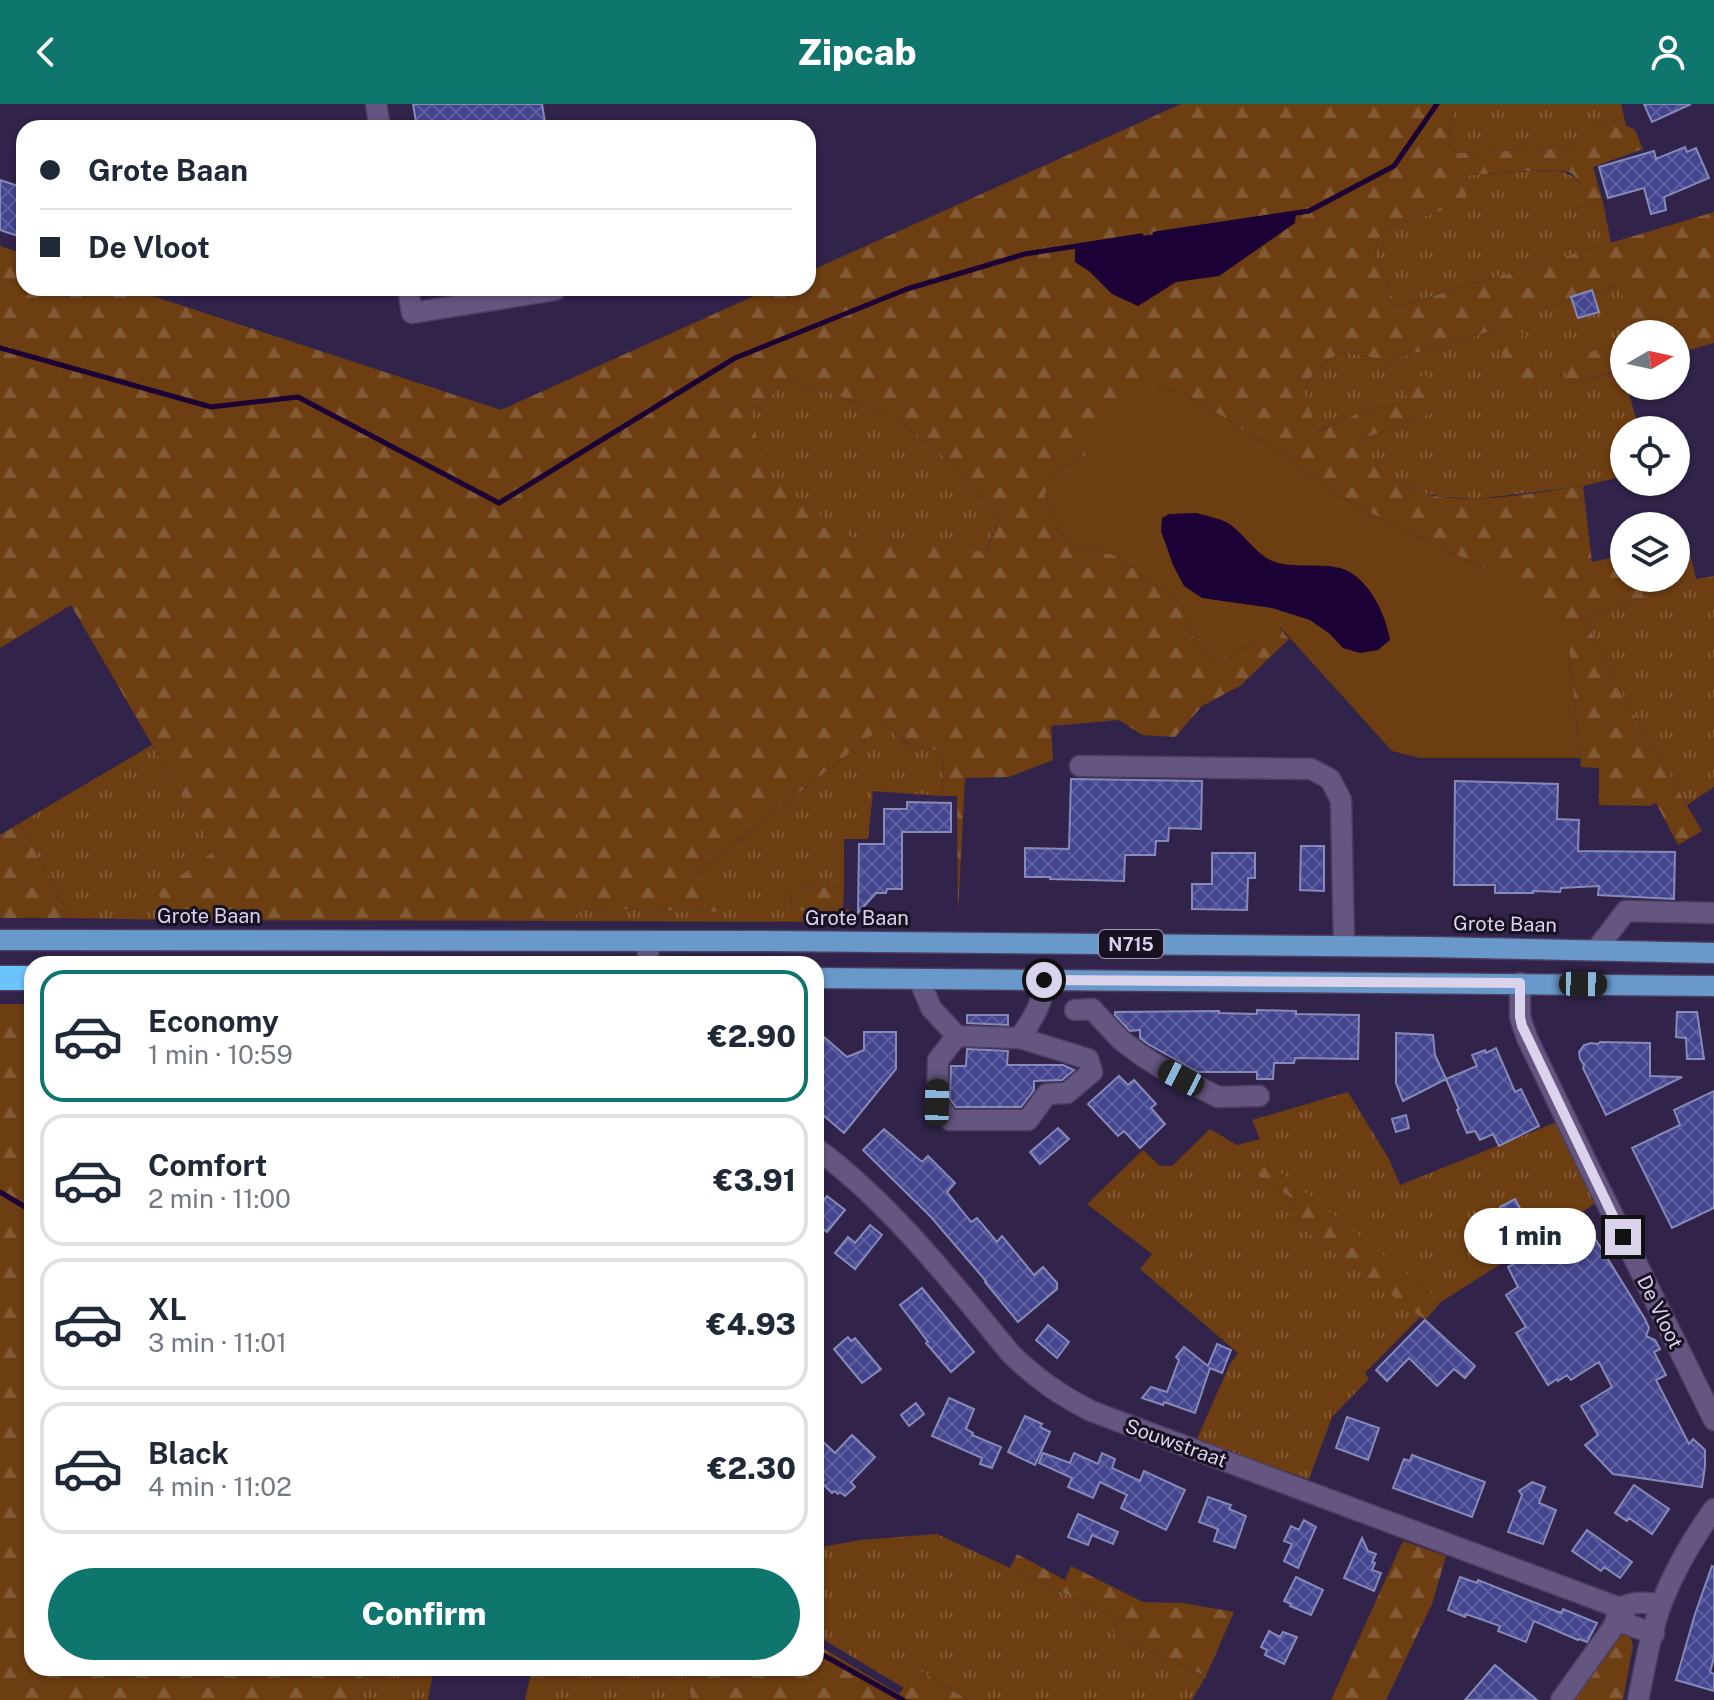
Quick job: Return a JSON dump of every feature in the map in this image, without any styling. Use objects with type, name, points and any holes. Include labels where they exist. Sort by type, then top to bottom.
[{"type":"highway","points":[[0,978],[24,978]]},
{"type":"main road","name":"Grote Baan","points":[[0,940],[1344,946],[1714,953]]},
{"type":"main road","name":"N715","points":[[824,978],[1714,986]]},
{"type":"street","points":[[409,296],[412,313],[518,296]]},
{"type":"street","points":[[1080,766],[1311,769],[1330,779],[1341,800],[1344,946]]},
{"type":"street","points":[[1596,950],[1626,911],[1714,913]]},
{"type":"street","points":[[648,941],[648,956]]},
{"type":"street","points":[[919,979],[931,1008],[957,1036],[1020,1038],[1088,1059],[1092,1072],[1067,1093],[1047,1094],[1028,1120],[950,1120],[937,1103],[938,1060],[957,1036]]},
{"type":"street","points":[[1020,1038],[1044,991],[1044,980]]},
{"type":"street","points":[[1066,981],[1082,1017],[1092,1009],[1121,1040],[1160,1067],[1218,1097],[1259,1096]]},
{"type":"street","name":"De Vloot","points":[[1520,983],[1520,1017],[1527,1038],[1714,1420]]},
{"type":"street","name":"Souwstraat","points":[[824,1154],[890,1212],[1032,1375],[1070,1400],[1091,1411],[1620,1608],[1631,1603],[1661,1605]]},
{"type":"street","points":[[1638,1700],[1661,1605],[1697,1532],[1714,1509]]},
{"type":"street","points":[[1561,1700],[1614,1626],[1620,1608]]},
{"type":"street","name":"Souwstraat","points":[[1620,1608],[1627,1624],[1654,1634]]},
{"type":"green space","points":[[1181,104],[1455,104],[1449,146],[1459,153],[1580,148],[1583,133],[1594,124],[1618,121],[1635,130],[1643,149],[1593,167],[1603,202],[1581,207],[1580,183],[1571,173],[1564,171],[1468,175],[1466,198],[1444,210],[1389,227],[1379,238],[1374,252],[1396,307],[1714,212],[1714,343],[1690,350],[1690,320],[1631,320],[1619,285],[1517,317],[1537,386],[1512,392],[1495,330],[1387,361],[1342,351],[1314,371],[1304,392],[1318,432],[1361,411],[1408,403],[1404,380],[1429,375],[1437,411],[1357,441],[1368,460],[1382,472],[1423,493],[1481,499],[1583,486],[1592,562],[1610,558],[1610,592],[1659,592],[1584,618],[1622,694],[1702,831],[1678,845],[1656,803],[1649,806],[1599,805],[1599,768],[1581,767],[1569,651],[1490,571],[1352,504],[1279,452],[1186,394],[1157,386],[1085,456],[1055,471],[1048,478],[1045,498],[1067,543],[1114,555],[1170,595],[1182,606],[1195,641],[1213,659],[1231,656],[1279,627],[1289,639],[1240,686],[1202,706],[1175,737],[1142,735],[1119,720],[1051,726],[1053,760],[1009,777],[965,778],[958,914],[957,796],[942,796],[944,750],[912,745],[898,737],[886,724],[694,876],[728,881],[722,912],[578,908],[578,921],[174,920],[157,893],[214,851],[71,605],[0,648],[0,246],[16,251],[16,296],[152,296],[501,410],[754,296],[816,296],[816,268]],"holes":[[[788,381],[829,392],[893,417],[938,451],[1000,516],[986,552],[852,538],[764,473],[751,411]]]},
{"type":"green space","points":[[1455,104],[1621,104],[1626,125],[1618,121],[1594,124],[1580,148],[1459,153],[1449,146]]},
{"type":"green space","points":[[1560,171],[1575,178],[1580,183],[1582,207],[1603,202],[1611,243],[1396,307],[1374,252],[1379,238],[1389,227],[1444,210],[1468,175]]},
{"type":"green space","points":[[1620,285],[1631,320],[1610,320],[1610,346],[1563,361],[1569,384],[1610,373],[1610,400],[1631,400],[1635,416],[1610,416],[1610,479],[1583,486],[1477,499],[1445,497],[1422,493],[1385,474],[1366,460],[1357,441],[1437,411],[1409,403],[1361,411],[1317,432],[1304,392],[1314,371],[1342,351],[1387,361],[1496,330],[1512,391],[1537,386],[1516,317]]},
{"type":"green space","points":[[1610,346],[1610,373],[1569,384],[1562,361]]},
{"type":"green space","points":[[788,381],[829,392],[893,417],[938,451],[1000,516],[985,553],[852,538],[763,473],[751,411]]},
{"type":"green space","points":[[1157,386],[1186,394],[1279,452],[1352,504],[1490,571],[1533,603],[1569,651],[1580,758],[1420,758],[1392,751],[1280,627],[1231,656],[1213,659],[1195,641],[1182,606],[1170,595],[1114,555],[1067,543],[1045,498],[1048,478],[1055,471],[1085,456],[1087,438],[1100,422]]},
{"type":"green space","points":[[1690,553],[1696,579],[1690,581]]},
{"type":"green space","points":[[1714,576],[1714,787],[1687,805],[1622,694],[1584,618],[1659,592],[1690,592],[1690,581]]},
{"type":"green space","points":[[886,724],[905,742],[927,749],[944,750],[942,796],[873,791],[868,839],[844,839],[844,886],[791,887],[792,910],[849,909],[849,922],[578,921],[578,908],[722,912],[693,877]]},
{"type":"green space","points":[[152,745],[215,851],[157,893],[174,920],[71,918],[20,823]]},
{"type":"green space","points":[[20,823],[71,918],[0,918],[0,835]]},
{"type":"green space","points":[[844,886],[843,909],[792,911],[791,887]]},
{"type":"green space","points":[[0,1004],[24,1004],[24,1676],[363,1676],[360,1700],[0,1700]]},
{"type":"green space","points":[[1348,1092],[1389,1159],[1400,1185],[1557,1122],[1596,1203],[1441,1302],[1263,1159],[1255,1174],[1296,1201],[1287,1217],[1421,1316],[1365,1373],[1369,1379],[1332,1417],[1309,1479],[1196,1441],[1230,1364],[1238,1353],[1140,1269],[1152,1254],[1087,1204],[1143,1150],[1160,1166],[1172,1166],[1210,1129],[1237,1145],[1260,1139],[1252,1120]]},
{"type":"green space","points":[[1263,1158],[1441,1302],[1425,1320],[1287,1217],[1296,1201],[1255,1174]]},
{"type":"green space","points":[[937,1534],[1119,1619],[1113,1635],[1206,1676],[1192,1700],[968,1700],[917,1669],[904,1688],[824,1640],[824,1547],[861,1540]]},
{"type":"green space","points":[[1403,1541],[1446,1556],[1432,1604],[1386,1700],[1331,1700]]},
{"type":"green space","points":[[1017,1554],[1065,1580],[1071,1566],[1143,1602],[1183,1603],[1234,1612],[1206,1676],[1113,1635],[1119,1619],[1010,1568]]},
{"type":"green space","points":[[1623,1632],[1630,1635],[1633,1646],[1623,1700],[1569,1700],[1615,1636]]},
{"type":"green space","points":[[824,1649],[899,1694],[917,1669],[968,1700],[692,1700],[686,1676],[824,1676]]},
{"type":"green space","points":[[363,1676],[432,1676],[428,1700],[360,1700]]},
{"type":"green space","points":[[530,1676],[686,1676],[692,1700],[525,1700]]},
{"type":"shaded area","points":[[1296,213],[1295,223],[1219,276],[1176,282],[1138,306],[1112,294],[1075,262],[1075,246]]},
{"type":"shaded area","points":[[1196,513],[1226,522],[1261,554],[1275,562],[1335,567],[1352,574],[1375,598],[1390,640],[1378,650],[1360,653],[1343,648],[1310,620],[1272,608],[1202,598],[1184,586],[1161,531],[1162,518],[1169,514]]},
{"type":"building","points":[[413,104],[542,104],[545,120],[416,120]]},
{"type":"building","points":[[1644,104],[1691,104],[1652,122]]},
{"type":"building","points":[[1685,147],[1687,152],[1696,148],[1709,178],[1664,197],[1666,210],[1651,214],[1644,188],[1608,198],[1599,167],[1654,151],[1656,159]]},
{"type":"building","points":[[0,180],[16,185],[16,235],[0,230]]},
{"type":"building","points":[[1592,290],[1599,312],[1578,318],[1571,297]]},
{"type":"building","points":[[1071,779],[1202,781],[1201,829],[1169,828],[1168,841],[1156,841],[1155,855],[1125,855],[1124,881],[1025,877],[1025,848],[1069,849]]},
{"type":"building","points":[[1455,781],[1558,784],[1557,819],[1579,820],[1578,851],[1675,852],[1674,899],[1598,895],[1599,886],[1561,888],[1560,892],[1495,893],[1495,885],[1454,885]]},
{"type":"building","points":[[907,802],[951,803],[951,832],[902,832],[902,889],[876,893],[858,913],[859,844],[884,844],[884,809],[907,809]]},
{"type":"building","points":[[1301,846],[1324,846],[1324,891],[1300,890]]},
{"type":"building","points":[[1212,853],[1255,853],[1255,878],[1248,878],[1247,910],[1192,909],[1192,884],[1212,884]]},
{"type":"building","points":[[1257,1010],[1359,1015],[1358,1059],[1295,1058],[1294,1063],[1274,1063],[1273,1079],[1257,1079],[1257,1072],[1198,1072],[1148,1044],[1140,1038],[1140,1030],[1130,1031],[1115,1015],[1115,1012],[1219,1011],[1257,1014]]},
{"type":"building","points":[[1677,1012],[1697,1012],[1704,1059],[1687,1059],[1686,1038],[1676,1037]]},
{"type":"building","points":[[967,1015],[1008,1015],[1008,1025],[967,1023]]},
{"type":"building","points":[[864,1032],[896,1032],[896,1069],[844,1133],[824,1116],[824,1037],[847,1057],[864,1050]]},
{"type":"building","points":[[1396,1033],[1433,1035],[1435,1055],[1446,1079],[1403,1101],[1396,1083]]},
{"type":"building","points":[[1600,1042],[1650,1043],[1650,1076],[1682,1077],[1606,1115],[1583,1068],[1579,1052],[1584,1045]]},
{"type":"building","points":[[1496,1048],[1515,1092],[1521,1089],[1539,1126],[1499,1146],[1493,1134],[1480,1140],[1475,1131],[1467,1133],[1446,1079],[1477,1066],[1472,1055]]},
{"type":"building","points":[[967,1049],[1008,1051],[1007,1065],[1063,1065],[1074,1070],[1062,1080],[1034,1081],[1034,1090],[1021,1107],[956,1107],[950,1099],[951,1066],[966,1066]]},
{"type":"building","points":[[1119,1076],[1128,1085],[1134,1080],[1156,1104],[1151,1108],[1165,1124],[1140,1148],[1124,1131],[1118,1136],[1088,1104]]},
{"type":"building","points":[[1714,1091],[1714,1208],[1672,1228],[1632,1148],[1680,1125],[1674,1110]]},
{"type":"building","points":[[1406,1115],[1409,1128],[1396,1132],[1392,1119]]},
{"type":"building","points":[[1058,1128],[1069,1139],[1040,1164],[1030,1152]]},
{"type":"building","points":[[884,1129],[922,1162],[928,1156],[955,1183],[947,1192],[971,1222],[977,1218],[997,1242],[1002,1236],[1034,1275],[1043,1267],[1057,1283],[1057,1289],[1018,1322],[931,1217],[863,1150]]},
{"type":"building","points":[[827,1196],[845,1210],[827,1232],[824,1230],[824,1200]]},
{"type":"building","points":[[1515,1199],[1523,1214],[1507,1222],[1500,1207]]},
{"type":"building","points":[[1586,1224],[1645,1319],[1649,1328],[1646,1336],[1655,1340],[1660,1349],[1654,1352],[1666,1375],[1656,1380],[1689,1444],[1693,1439],[1705,1450],[1702,1487],[1613,1474],[1585,1445],[1598,1435],[1581,1406],[1612,1387],[1599,1362],[1571,1380],[1567,1375],[1548,1385],[1516,1333],[1526,1327],[1506,1295],[1518,1287],[1508,1267],[1541,1249],[1535,1239],[1547,1232],[1554,1244]]},
{"type":"building","points":[[870,1225],[882,1235],[855,1269],[835,1253],[848,1237],[855,1243]]},
{"type":"building","points":[[922,1288],[974,1352],[951,1372],[900,1305]]},
{"type":"building","points":[[1425,1320],[1475,1366],[1465,1378],[1454,1369],[1437,1386],[1409,1358],[1387,1381],[1376,1370]]},
{"type":"building","points":[[1048,1325],[1069,1342],[1057,1358],[1036,1340]]},
{"type":"building","points":[[848,1337],[851,1341],[855,1338],[881,1369],[862,1383],[834,1349]]},
{"type":"building","points":[[1217,1344],[1231,1350],[1222,1373],[1210,1368],[1195,1413],[1142,1398],[1151,1387],[1167,1392],[1179,1360],[1176,1357],[1184,1347],[1208,1366]]},
{"type":"building","points":[[949,1398],[974,1409],[966,1429],[972,1435],[1001,1447],[992,1468],[980,1464],[982,1458],[932,1436]]},
{"type":"building","points":[[916,1403],[924,1414],[909,1426],[901,1415]]},
{"type":"building","points":[[1025,1416],[1042,1424],[1040,1427],[1050,1432],[1035,1465],[1008,1452]]},
{"type":"building","points":[[1347,1417],[1379,1428],[1368,1460],[1336,1448]]},
{"type":"building","points":[[852,1435],[875,1457],[851,1482],[855,1487],[845,1496],[840,1492],[832,1493],[824,1485],[824,1443],[835,1453]]},
{"type":"building","points":[[1043,1453],[1070,1463],[1074,1453],[1098,1464],[1102,1453],[1115,1459],[1112,1468],[1140,1481],[1144,1471],[1185,1490],[1166,1530],[1121,1508],[1127,1495],[1100,1482],[1093,1498],[1068,1487],[1072,1478],[1039,1463]]},
{"type":"building","points":[[1412,1455],[1485,1482],[1472,1517],[1393,1488],[1404,1459],[1410,1461]]},
{"type":"building","points":[[1532,1482],[1545,1487],[1539,1503],[1556,1510],[1543,1544],[1508,1532],[1522,1495],[1519,1491]]},
{"type":"building","points":[[1634,1485],[1669,1509],[1652,1534],[1629,1518],[1627,1521],[1615,1513]]},
{"type":"building","points":[[1208,1497],[1231,1505],[1229,1509],[1246,1516],[1235,1548],[1214,1541],[1218,1529],[1199,1522]]},
{"type":"building","points":[[1078,1514],[1118,1532],[1113,1544],[1092,1535],[1088,1545],[1068,1537]]},
{"type":"building","points":[[1304,1520],[1316,1527],[1298,1568],[1284,1561],[1292,1544],[1284,1541],[1291,1526],[1299,1530]]},
{"type":"building","points":[[1587,1530],[1632,1562],[1620,1578],[1604,1567],[1601,1571],[1572,1551]]},
{"type":"building","points":[[1362,1538],[1368,1551],[1376,1554],[1372,1570],[1381,1573],[1374,1591],[1344,1578]]},
{"type":"building","points":[[1712,1566],[1714,1657],[1710,1672],[1714,1674],[1714,1691],[1676,1680]]},
{"type":"building","points":[[1296,1577],[1323,1590],[1311,1615],[1284,1601]]},
{"type":"building","points":[[1460,1577],[1477,1583],[1478,1580],[1561,1613],[1563,1609],[1597,1623],[1587,1642],[1534,1621],[1526,1642],[1498,1631],[1500,1626],[1448,1610]]},
{"type":"building","points":[[1269,1631],[1280,1637],[1283,1632],[1297,1637],[1284,1664],[1265,1655],[1267,1650],[1261,1647]]},
{"type":"building","points":[[1495,1665],[1537,1700],[1465,1700]]},
{"type":"waterway","points":[[1155,234],[1309,211],[1394,166],[1437,104]]},
{"type":"waterway","points":[[0,348],[211,407],[298,397],[499,503],[735,358],[907,289],[1025,254],[1141,236]]},
{"type":"waterway","points":[[0,1192],[24,1206]]},
{"type":"waterway","points":[[824,1656],[903,1700]]},
{"type":"route","points":[[1044,980],[1520,983],[1522,1026],[1623,1237]]}]
